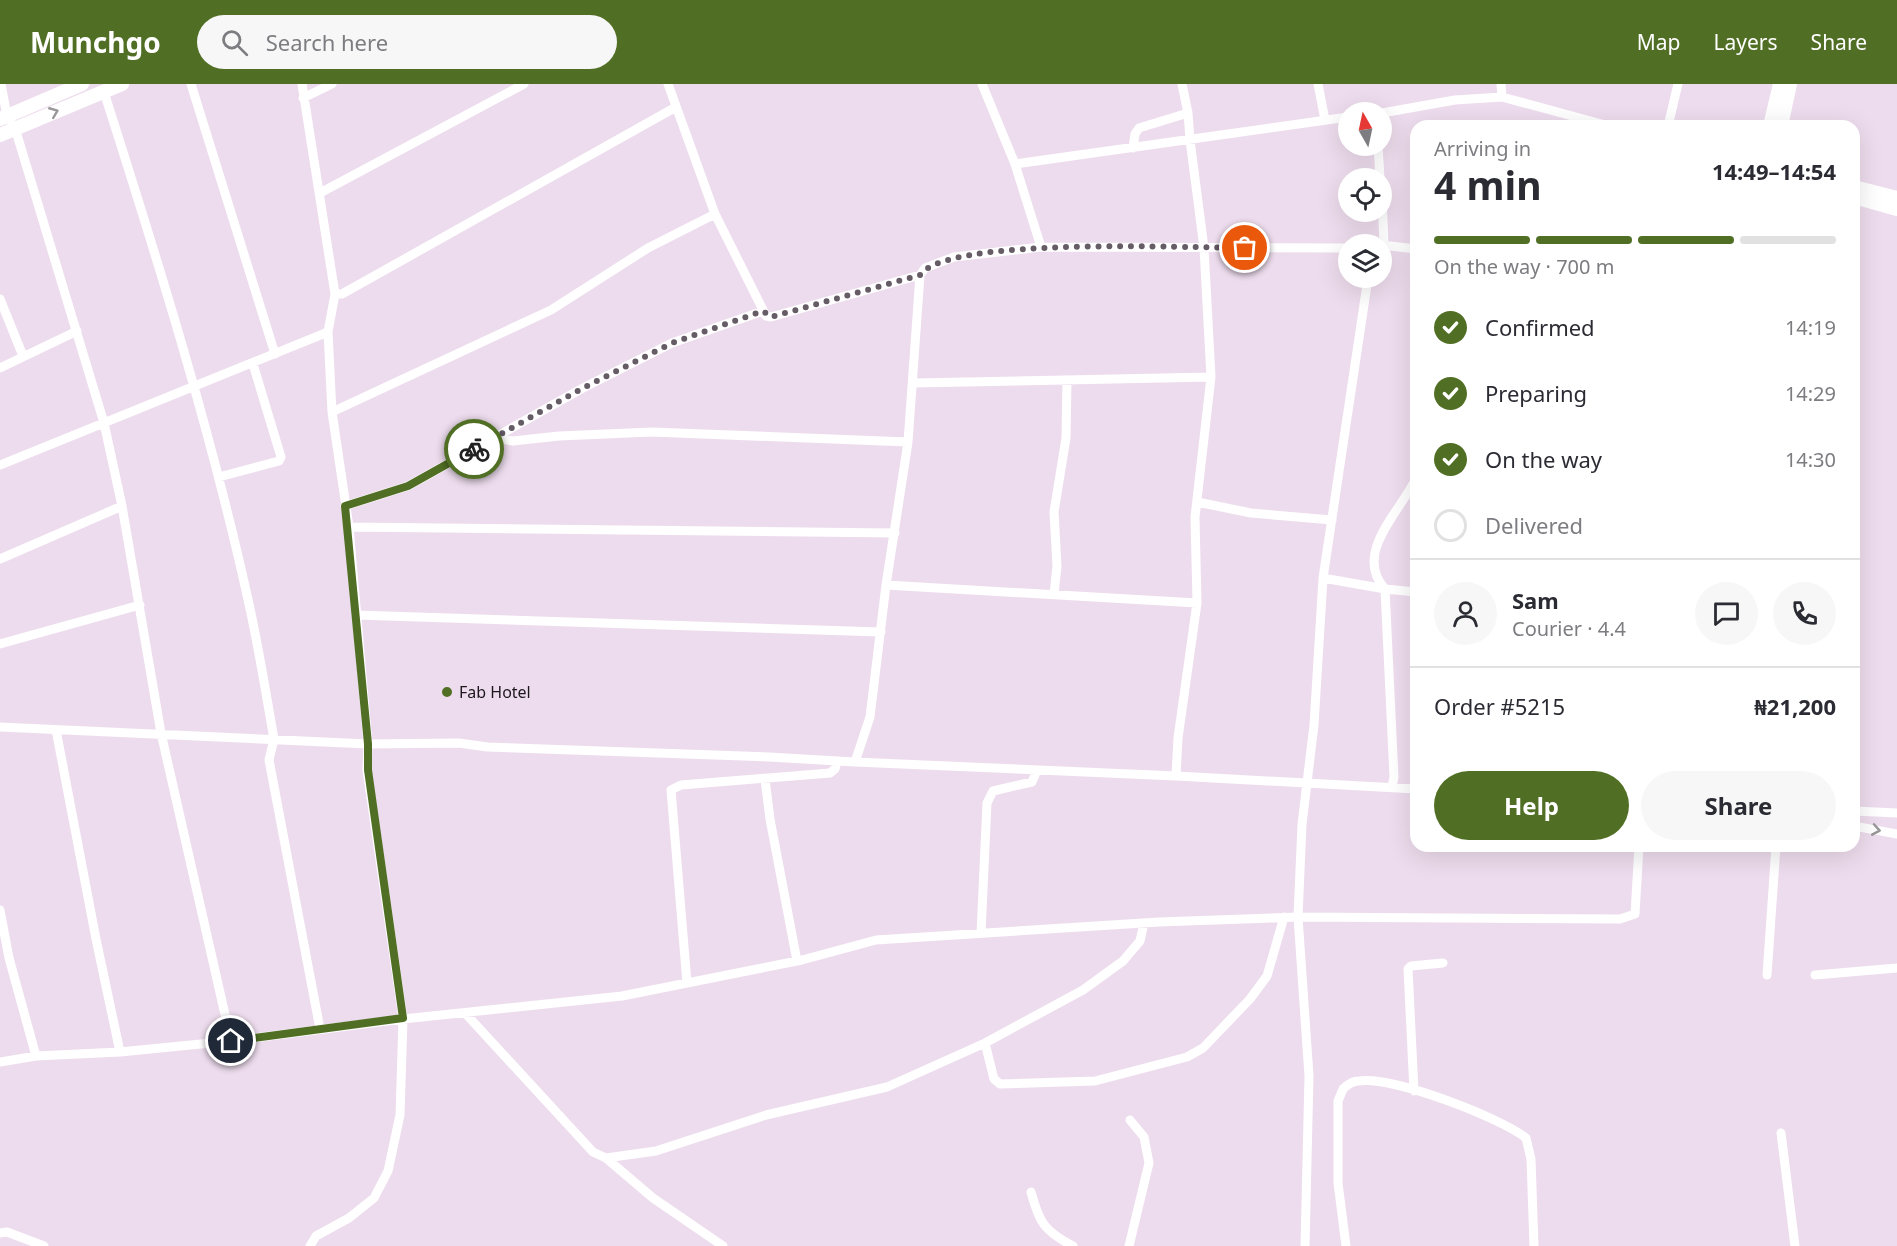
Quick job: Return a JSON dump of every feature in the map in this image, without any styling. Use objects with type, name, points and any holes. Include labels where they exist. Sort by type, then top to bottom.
[{"type":"street","points":[[1,84],[4,117],[15,128],[104,423],[122,506],[161,734],[231,1041]]},
{"type":"street","points":[[4,117],[82,84]]},
{"type":"street","points":[[0,135],[122,84]]},
{"type":"street","points":[[191,84],[275,354]]},
{"type":"street","points":[[302,84],[335,294],[328,332],[332,412],[349,527],[368,744],[368,770],[403,1018],[399,1115],[388,1171],[374,1198],[349,1218],[316,1236],[310,1246]]},
{"type":"street","points":[[303,98],[332,84]]},
{"type":"street","points":[[320,194],[513,87],[524,84]]},
{"type":"street","points":[[668,84],[715,214],[763,311],[771,317],[920,275]]},
{"type":"street","points":[[982,84],[1015,164],[1041,247]]},
{"type":"street","points":[[1176,776],[1178,738],[1197,603],[1197,502],[1211,377],[1204,248],[1188,113],[1182,84]]},
{"type":"street","points":[[1318,84],[1325,120]]},
{"type":"street","points":[[1501,84],[1502,96]]},
{"type":"street","points":[[1669,120],[1678,84]]},
{"type":"street","points":[[1771,120],[1780,84]]},
{"type":"street","points":[[1782,120],[1790,84]]},
{"type":"street","points":[[104,92],[152,242],[219,477],[249,606],[274,739],[269,760],[320,1029]]},
{"type":"street","points":[[1392,111],[1455,100],[1502,96],[1588,120]]},
{"type":"street","points":[[335,294],[342,294],[676,107]]},
{"type":"street","points":[[1132,148],[1139,128],[1188,113]]},
{"type":"street","points":[[1015,164],[1338,118]]},
{"type":"street","points":[[1860,189],[1897,198]]},
{"type":"street","points":[[1860,200],[1897,209]]},
{"type":"street","points":[[332,412],[550,310],[648,248],[715,214]]},
{"type":"street","points":[[1392,245],[1410,248]]},
{"type":"street","points":[[855,762],[870,717],[886,585],[909,442],[920,275],[925,268],[954,257],[1041,247],[1338,248]]},
{"type":"street","points":[[1305,1246],[1309,1076],[1298,916],[1302,818],[1314,725],[1323,578],[1367,288]]},
{"type":"street","points":[[0,299],[23,356]]},
{"type":"street","points":[[345,506],[408,486],[583,388],[672,343],[763,311]]},
{"type":"street","points":[[0,368],[77,331]]},
{"type":"street","points":[[0,465],[328,332]]},
{"type":"street","points":[[219,477],[279,461],[281,457],[253,364]]},
{"type":"street","points":[[912,383],[1211,377]]},
{"type":"street","points":[[1054,594],[1057,566],[1054,512],[1066,438],[1067,380]]},
{"type":"street","points":[[493,438],[513,441],[559,436],[652,432],[909,442]]},
{"type":"street","points":[[1392,787],[1394,777],[1385,589],[1375,574],[1374,559],[1391,516],[1410,492]]},
{"type":"street","points":[[1197,502],[1251,513],[1332,520]]},
{"type":"street","points":[[0,559],[122,506]]},
{"type":"street","points":[[349,527],[895,533]]},
{"type":"street","points":[[1323,578],[1410,591]]},
{"type":"street","points":[[886,585],[1197,603]]},
{"type":"street","points":[[0,644],[140,605]]},
{"type":"street","points":[[356,615],[881,632]]},
{"type":"street","points":[[0,727],[368,744],[459,743],[487,747],[1176,776],[1410,788]]},
{"type":"street","points":[[56,730],[120,1052]]},
{"type":"street","points":[[687,983],[671,790],[681,785],[830,772],[836,769],[837,761]]},
{"type":"street","points":[[981,933],[987,803],[993,791],[1032,782],[1037,770]]},
{"type":"street","points":[[765,779],[770,819],[797,961]]},
{"type":"street","points":[[1860,811],[1897,813]]},
{"type":"street","points":[[1860,827],[1897,834]]},
{"type":"street","points":[[0,1062],[36,1056],[120,1052],[231,1041],[403,1018],[622,996],[797,961],[876,940],[1298,916],[1620,919],[1635,914],[1638,852]]},
{"type":"street","points":[[1767,975],[1776,852]]},
{"type":"street","points":[[0,910],[9,958],[36,1056]]},
{"type":"street","points":[[985,1043],[994,1079],[1000,1084],[1095,1081],[1187,1057],[1203,1048],[1250,999],[1267,976],[1284,917]]},
{"type":"street","points":[[606,1158],[656,1150],[766,1115],[887,1087],[985,1043],[1083,990],[1123,961],[1140,941],[1144,923]]},
{"type":"street","points":[[1414,1091],[1408,969],[1411,966],[1443,963]]},
{"type":"street","points":[[1815,975],[1897,968]]},
{"type":"street","points":[[465,1012],[593,1152],[606,1158],[653,1198],[723,1246]]},
{"type":"street","points":[[1346,1246],[1338,1183],[1338,1101],[1342,1089],[1359,1081],[1396,1084],[1491,1118],[1526,1138],[1532,1159],[1534,1246]]},
{"type":"street","points":[[1129,1246],[1149,1163],[1144,1137],[1130,1120]]},
{"type":"street","points":[[1781,1133],[1795,1246]]},
{"type":"street","points":[[1031,1192],[1043,1226],[1053,1236],[1072,1246]]},
{"type":"street","points":[[0,1233],[7,1232],[44,1246]]},
{"type":"way so far","points":[[474,449],[583,388],[672,343],[763,311],[766,316],[771,317],[920,275],[925,268],[954,257],[1041,247],[1245,248]]},
{"type":"place","name":"Fab Hotel","points":[[447,692]]},
{"type":"route","points":[[231,1041],[403,1018],[368,770],[368,744],[349,527],[345,506],[408,486],[474,449]]}]
